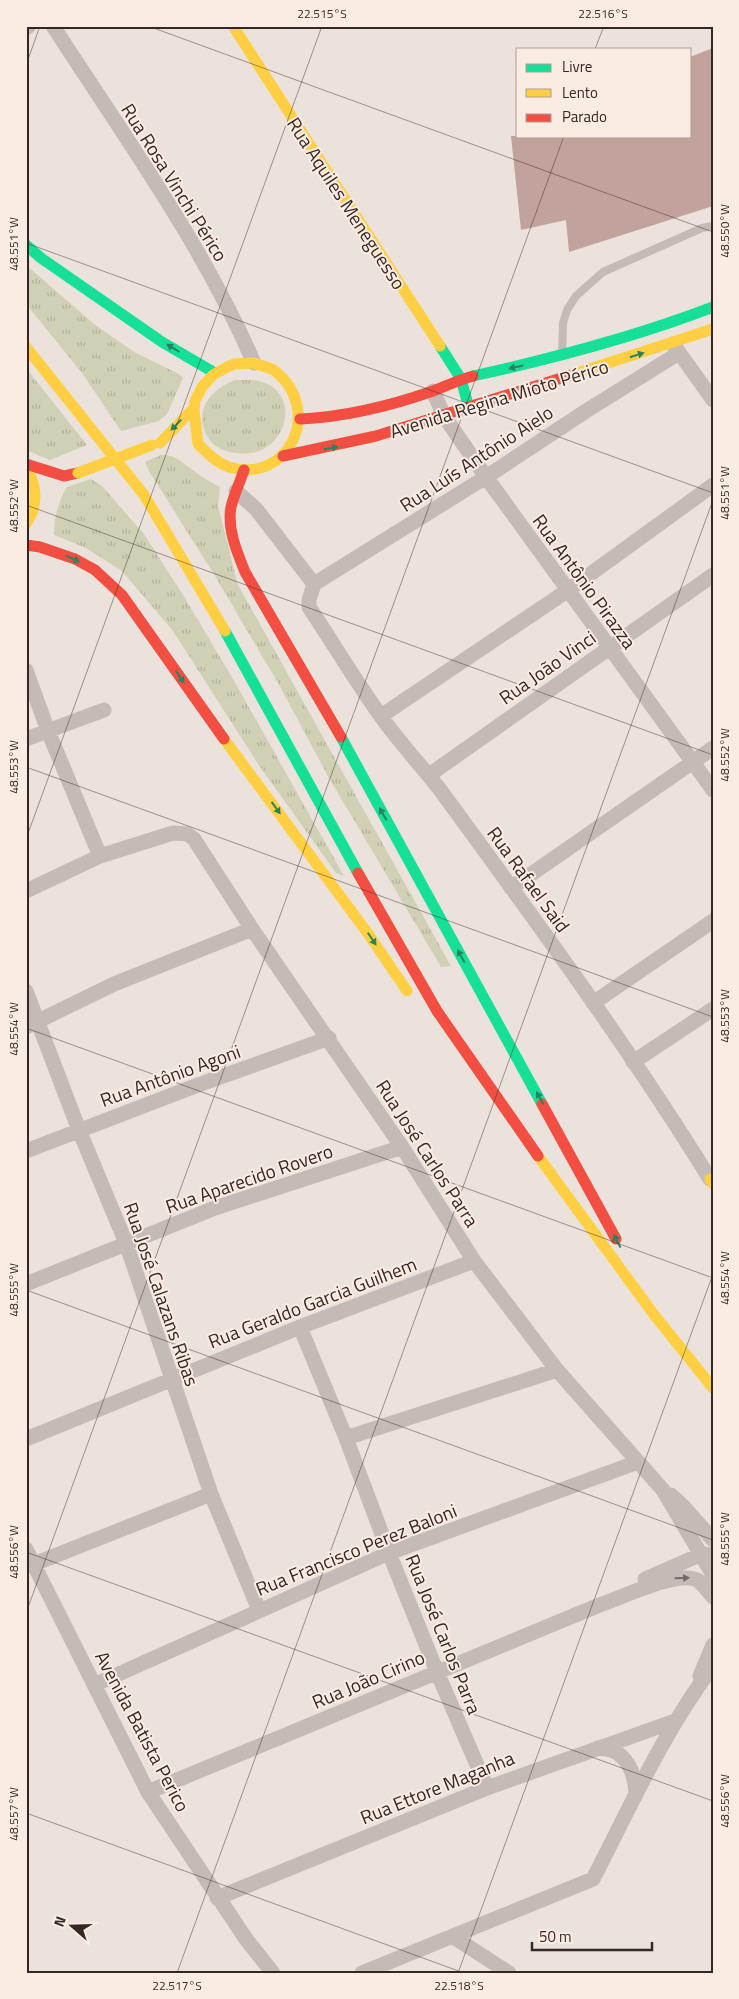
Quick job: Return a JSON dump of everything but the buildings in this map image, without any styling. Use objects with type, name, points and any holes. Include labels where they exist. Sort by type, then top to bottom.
[{"type":"main road","name":"Rua Aquiles Meneguesso","points":[[233,26],[461,379],[469,408]]},
{"type":"main road","points":[[26,245],[41,258],[162,342],[215,373]]},
{"type":"main road","name":"Avenida Regina Mioto Périco","points":[[300,418],[328,418],[366,410],[433,391],[461,379],[547,360],[664,326],[713,307]]},
{"type":"main road","name":"Avenida Regina Mioto Périco","points":[[283,456],[344,445],[444,416],[554,380],[676,349],[713,329]]},
{"type":"main road","points":[[26,347],[144,495],[234,645],[340,841],[438,1011],[511,1119],[655,1316],[713,1388]]},
{"type":"main road","points":[[547,360],[554,380]]},
{"type":"main road","points":[[254,363],[273,370],[285,379],[296,397],[300,418],[295,439],[283,456],[271,464],[258,469],[230,468],[194,444],[194,408],[198,395],[205,383],[215,373],[233,364],[254,363]]},
{"type":"main road","points":[[156,444],[194,408]]},
{"type":"main road","points":[[35,502],[57,483],[78,473],[156,444],[174,444]]},
{"type":"main road","points":[[26,464],[57,483]]},
{"type":"main road","points":[[26,468],[34,483],[35,502],[30,520],[26,524]]},
{"type":"main road","points":[[244,470],[231,508],[231,524],[235,546],[245,572],[328,714],[643,1288],[655,1316]]},
{"type":"main road","points":[[26,545],[40,547],[75,559],[95,570],[122,595],[208,718],[370,935],[412,998]]},
{"type":"main road","points":[[448,1049],[511,1119]]},
{"type":"street","name":"Rua Rosa Vinchi Périco","points":[[53,26],[193,244],[234,318],[254,363]]},
{"type":"street","points":[[26,237],[41,258]]},
{"type":"street","points":[[664,326],[676,349],[713,400]]},
{"type":"street","name":"Rua Luís Antônio Aielo","points":[[314,584],[486,477],[676,349]]},
{"type":"street","name":"Rua Antônio Pirazza","points":[[433,391],[444,416],[486,477],[713,790]]},
{"type":"street","points":[[380,716],[567,591],[713,485]]},
{"type":"street","points":[[236,491],[256,509],[314,584]]},
{"type":"street","name":"Rua João Vinci","points":[[429,775],[713,575]]},
{"type":"street","name":"Rua Rafael Said","points":[[314,584],[309,607],[380,716],[429,775],[511,888],[634,1062],[712,1180]]},
{"type":"street","points":[[26,670],[48,731],[100,856],[26,892]]},
{"type":"street","points":[[26,739],[104,710]]},
{"type":"street","points":[[511,888],[713,748]]},
{"type":"street","name":"Rua José Carlos Parra","points":[[100,856],[173,833],[187,834],[194,839],[252,929],[329,1038],[402,1147],[474,1261],[557,1370],[663,1490],[707,1554],[713,1575]]},
{"type":"street","points":[[593,1003],[713,921]]},
{"type":"street","points":[[32,1024],[114,984],[252,929]]},
{"type":"street","name":"Rua José Calazans Ribas","points":[[26,992],[32,1024],[126,1243],[211,1494],[259,1610]]},
{"type":"street","points":[[634,1062],[713,1009]]},
{"type":"street","name":"Rua Antônio Agoni","points":[[26,1151],[329,1038]]},
{"type":"street","name":"Rua Aparecido Rovero","points":[[26,1284],[234,1202],[402,1147]]},
{"type":"street","name":"Rua Geraldo Garcia Guilhem","points":[[26,1438],[300,1327],[474,1261]]},
{"type":"street","name":"Rua José Carlos Parra","points":[[300,1327],[346,1438],[389,1553],[437,1672],[486,1788]]},
{"type":"street","points":[[346,1438],[557,1370]]},
{"type":"street","name":"Rua Francisco Perez Baloni","points":[[94,1685],[389,1553],[638,1462]]},
{"type":"street","name":"Rua José Carlos Parra","points":[[663,1490],[683,1506],[713,1540]]},
{"type":"street","points":[[34,1564],[211,1494]]},
{"type":"street","name":"Avenida Batista Perico","points":[[26,1550],[148,1792],[217,1898],[273,1973]]},
{"type":"street","points":[[602,1604],[652,1575],[707,1554]]},
{"type":"street","points":[[602,1604],[683,1576],[698,1580],[713,1597]]},
{"type":"street","name":"Rua João Cirino","points":[[148,1792],[602,1604]]},
{"type":"street","points":[[694,1691],[713,1646]]},
{"type":"street","points":[[362,1973],[592,1879],[675,1721],[713,1666]]},
{"type":"street","name":"Rua Ettore Maganha","points":[[217,1898],[486,1788],[675,1721]]},
{"type":"street","points":[[598,1748],[613,1751],[624,1760],[636,1782],[636,1796]]},
{"type":"street","points":[[452,1936],[509,1973]]},
{"type":"lane","points":[[562,356],[563,323],[567,310],[576,296],[603,272],[702,228],[713,226]]},
{"type":"green space","points":[[26,265],[94,324],[134,352],[179,374],[183,378],[167,414],[159,421],[121,431],[82,373],[26,304]]},
{"type":"green space","points":[[26,368],[87,445],[50,460],[26,450]]},
{"type":"green space","points":[[235,380],[255,380],[273,387],[282,398],[285,410],[284,424],[278,436],[267,447],[253,453],[236,453],[219,448],[209,440],[203,427],[203,410],[207,402],[219,389]]},
{"type":"green space","points":[[161,455],[171,456],[220,487],[218,506],[238,585],[451,966],[441,967],[329,778],[278,683],[215,576],[149,471],[145,462]]},
{"type":"green space","points":[[91,479],[102,486],[144,534],[183,595],[233,679],[344,876],[336,873],[258,764],[173,631],[122,571],[86,548],[54,535],[57,510],[67,487]]},
{"type":"traffic: fast","points":[[26,245],[41,258],[162,342],[215,373]]},
{"type":"traffic: fast","points":[[473,376],[594,346],[654,328],[713,307]]},
{"type":"traffic: fast","points":[[440,346],[461,379],[469,408]]},
{"type":"traffic: fast","points":[[225,631],[358,873]]},
{"type":"traffic: fast","points":[[341,737],[542,1104]]},
{"type":"traffic: slow","points":[[233,26],[440,346]]},
{"type":"traffic: slow","points":[[571,375],[713,329]]},
{"type":"traffic: slow","points":[[26,347],[144,495],[225,631]]},
{"type":"traffic: slow","points":[[254,363],[271,368],[290,387],[297,405],[298,423],[293,440],[283,455],[268,465],[250,470],[229,467],[216,460],[198,444],[194,409],[195,401],[202,387],[213,375],[234,364],[254,363]]},
{"type":"traffic: slow","points":[[160,443],[194,408]]},
{"type":"traffic: slow","points":[[78,473],[152,445]]},
{"type":"traffic: slow","points":[[26,468],[33,482],[35,496],[33,510],[26,524]]},
{"type":"traffic: slow","points":[[224,739],[369,935],[407,991]]},
{"type":"traffic: slow","points":[[538,1156],[655,1316],[713,1388]]},
{"type":"traffic: slow","points":[[710,1179],[713,1184]]},
{"type":"traffic: jam","points":[[283,456],[376,436],[571,375]]},
{"type":"traffic: jam","points":[[300,419],[334,416],[384,406],[473,376]]},
{"type":"traffic: jam","points":[[26,464],[64,476],[78,473]]},
{"type":"traffic: jam","points":[[244,470],[231,507],[230,524],[233,540],[245,572],[341,737]]},
{"type":"traffic: jam","points":[[26,545],[40,547],[75,559],[95,570],[122,595],[224,739]]},
{"type":"traffic: jam","points":[[358,873],[437,1011],[538,1156]]},
{"type":"traffic: jam","points":[[542,1104],[616,1239]]}]
